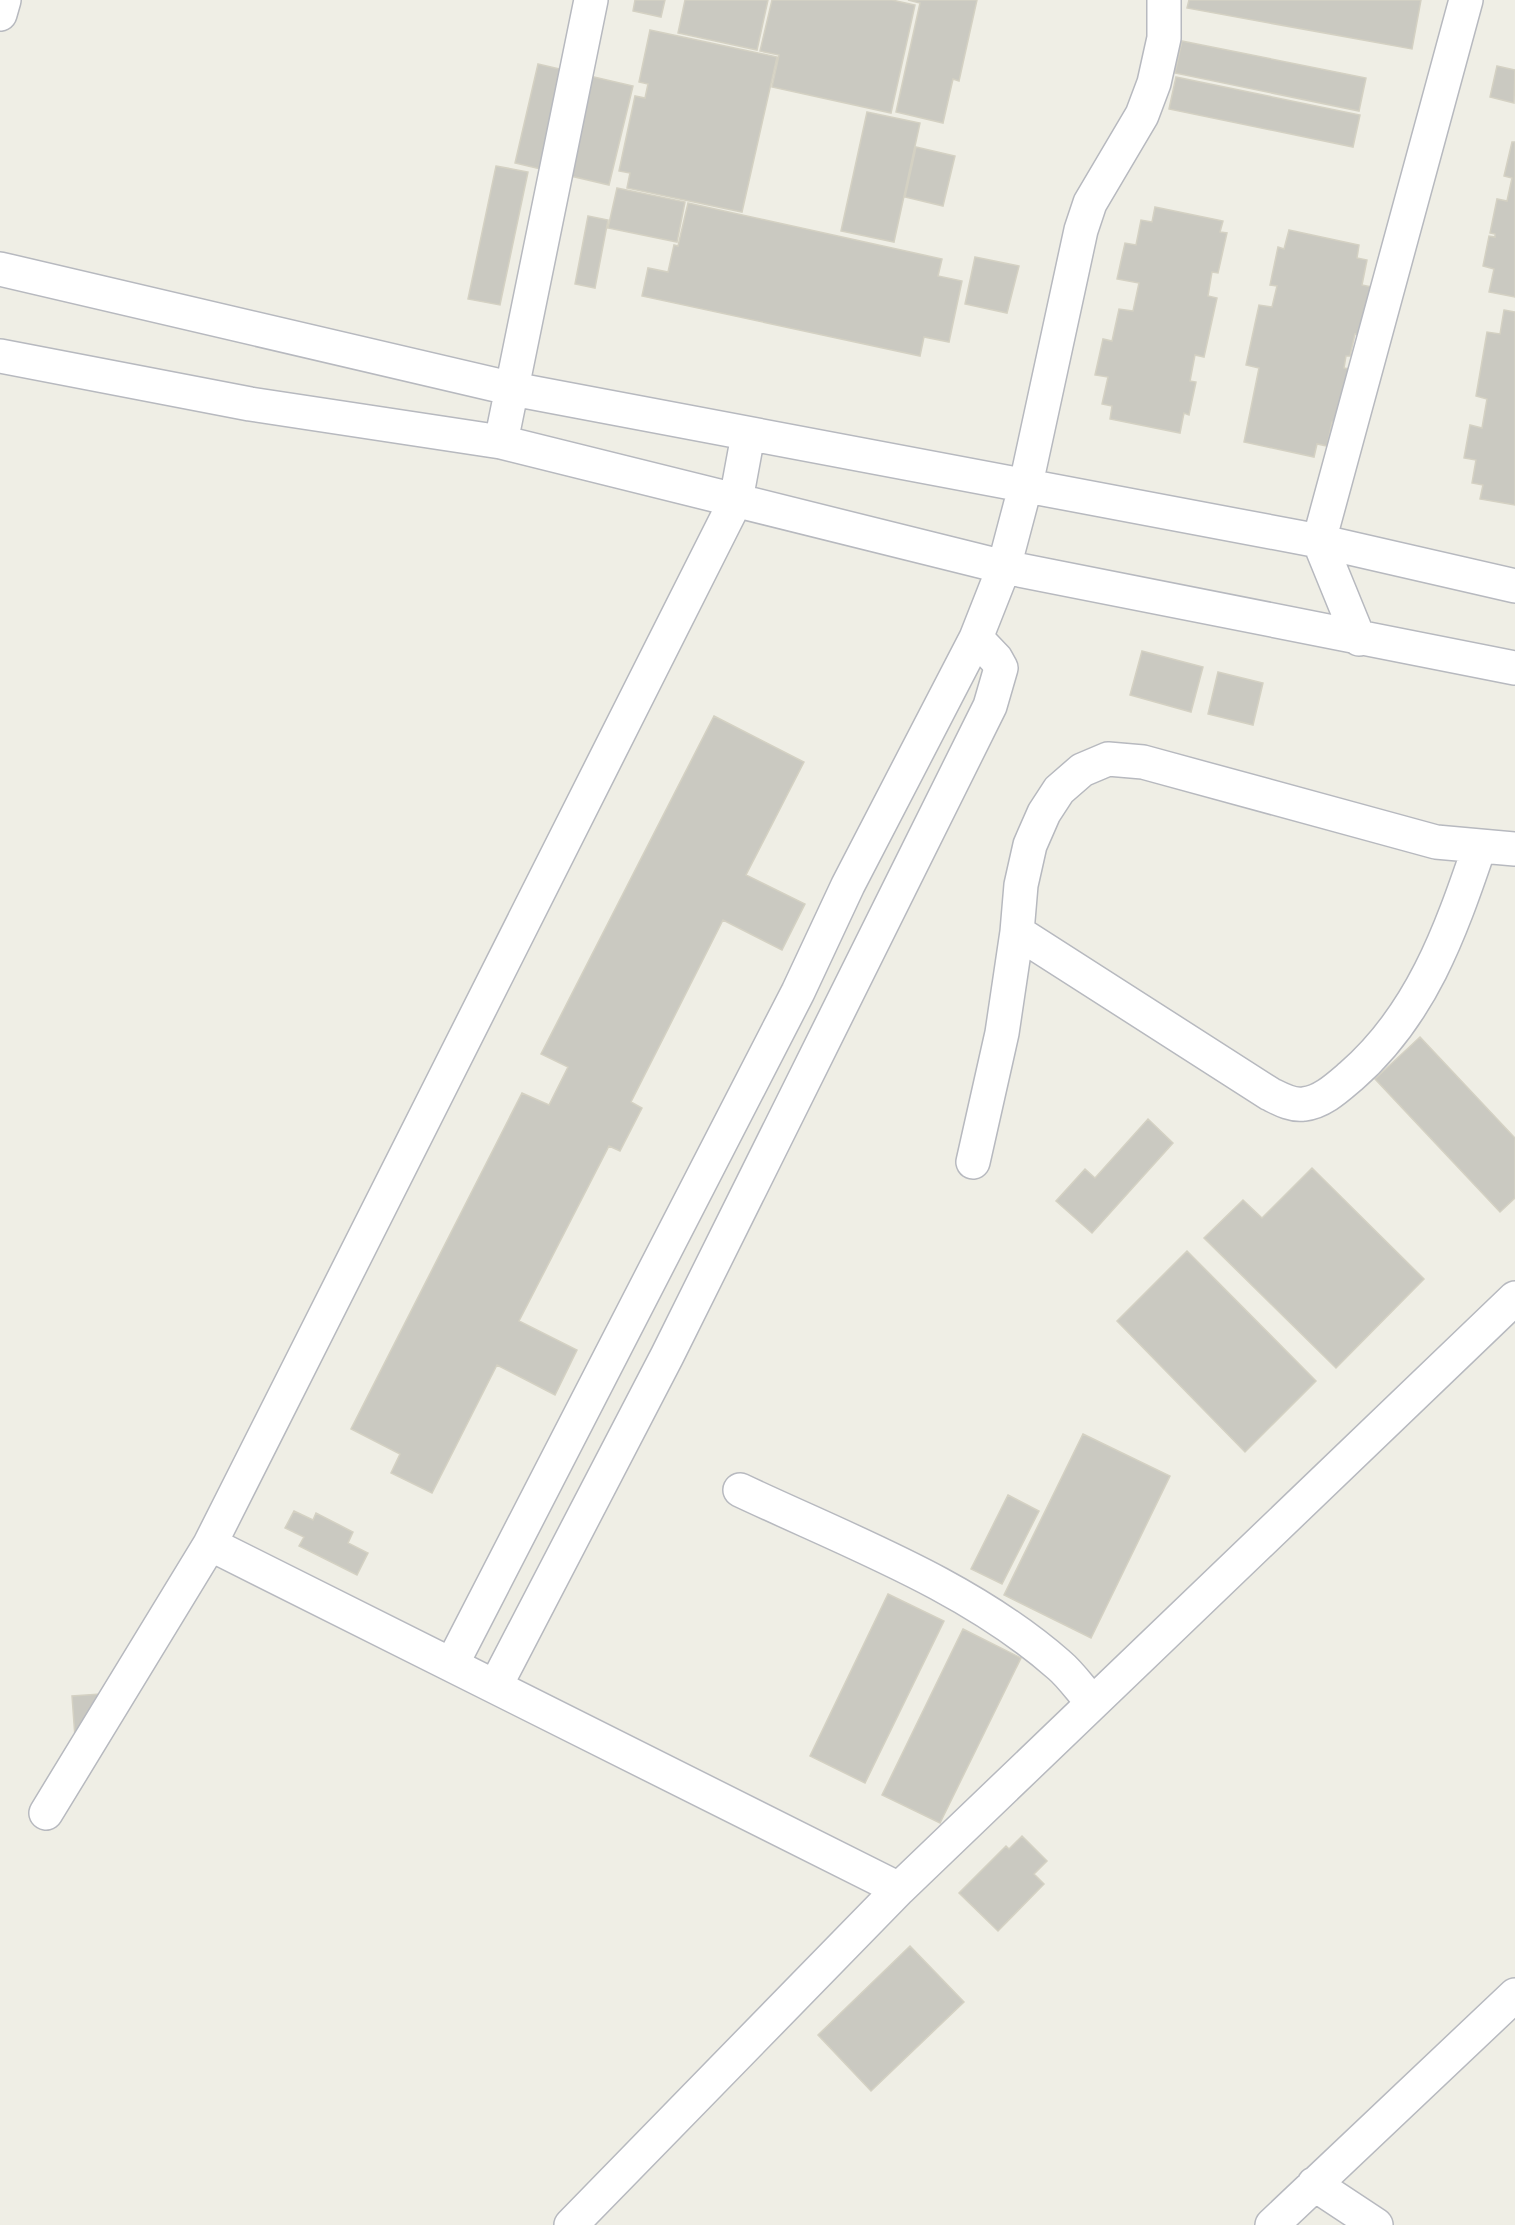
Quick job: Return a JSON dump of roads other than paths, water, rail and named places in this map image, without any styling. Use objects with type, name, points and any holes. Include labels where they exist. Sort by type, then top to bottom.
[{"type":"street","points":[[0,14],[4,0]]},
{"type":"street","points":[[501,442],[591,0]]},
{"type":"street","points":[[452,1664],[798,992],[848,885],[975,638],[1004,567],[1026,484],[1081,230],[1090,203],[1142,115],[1154,83],[1164,38],[1164,0]]},
{"type":"street","points":[[1359,639],[1319,541],[1466,0]]},
{"type":"street","points":[[0,269],[513,389],[1319,541],[1515,586]]},
{"type":"street","points":[[0,356],[250,404],[501,442],[1004,567],[1515,668]]},
{"type":"street","points":[[46,1814],[210,1544],[736,500],[748,435]]},
{"type":"street","points":[[496,1685],[667,1356],[975,739],[999,680],[1001,668],[996,659],[975,638]]},
{"type":"street","points":[[973,1162],[1002,1033],[1023,875],[1030,845],[1044,813],[1059,790],[1083,770],[1108,759],[1143,762],[1436,842],[1479,848],[1515,849]]},
{"type":"street","points":[[1017,932],[1270,1094],[1287,1102],[1302,1105],[1316,1101],[1335,1089],[1361,1067],[1401,1024],[1424,984],[1449,930],[1479,848]]},
{"type":"street","points":[[848,885],[892,903]]},
{"type":"street","points":[[798,992],[839,1011]]},
{"type":"street","points":[[571,2225],[899,1889],[1515,1298]]},
{"type":"street","points":[[622,1335],[667,1356]]},
{"type":"street","points":[[562,1452],[607,1469]]},
{"type":"street","points":[[740,1491],[916,1573],[997,1617],[1061,1666],[1092,1702]]},
{"type":"street","points":[[210,1544],[496,1685],[899,1889]]},
{"type":"street","points":[[1272,2225],[1515,1995]]},
{"type":"street","points":[[1314,2184],[1376,2225]]}]
